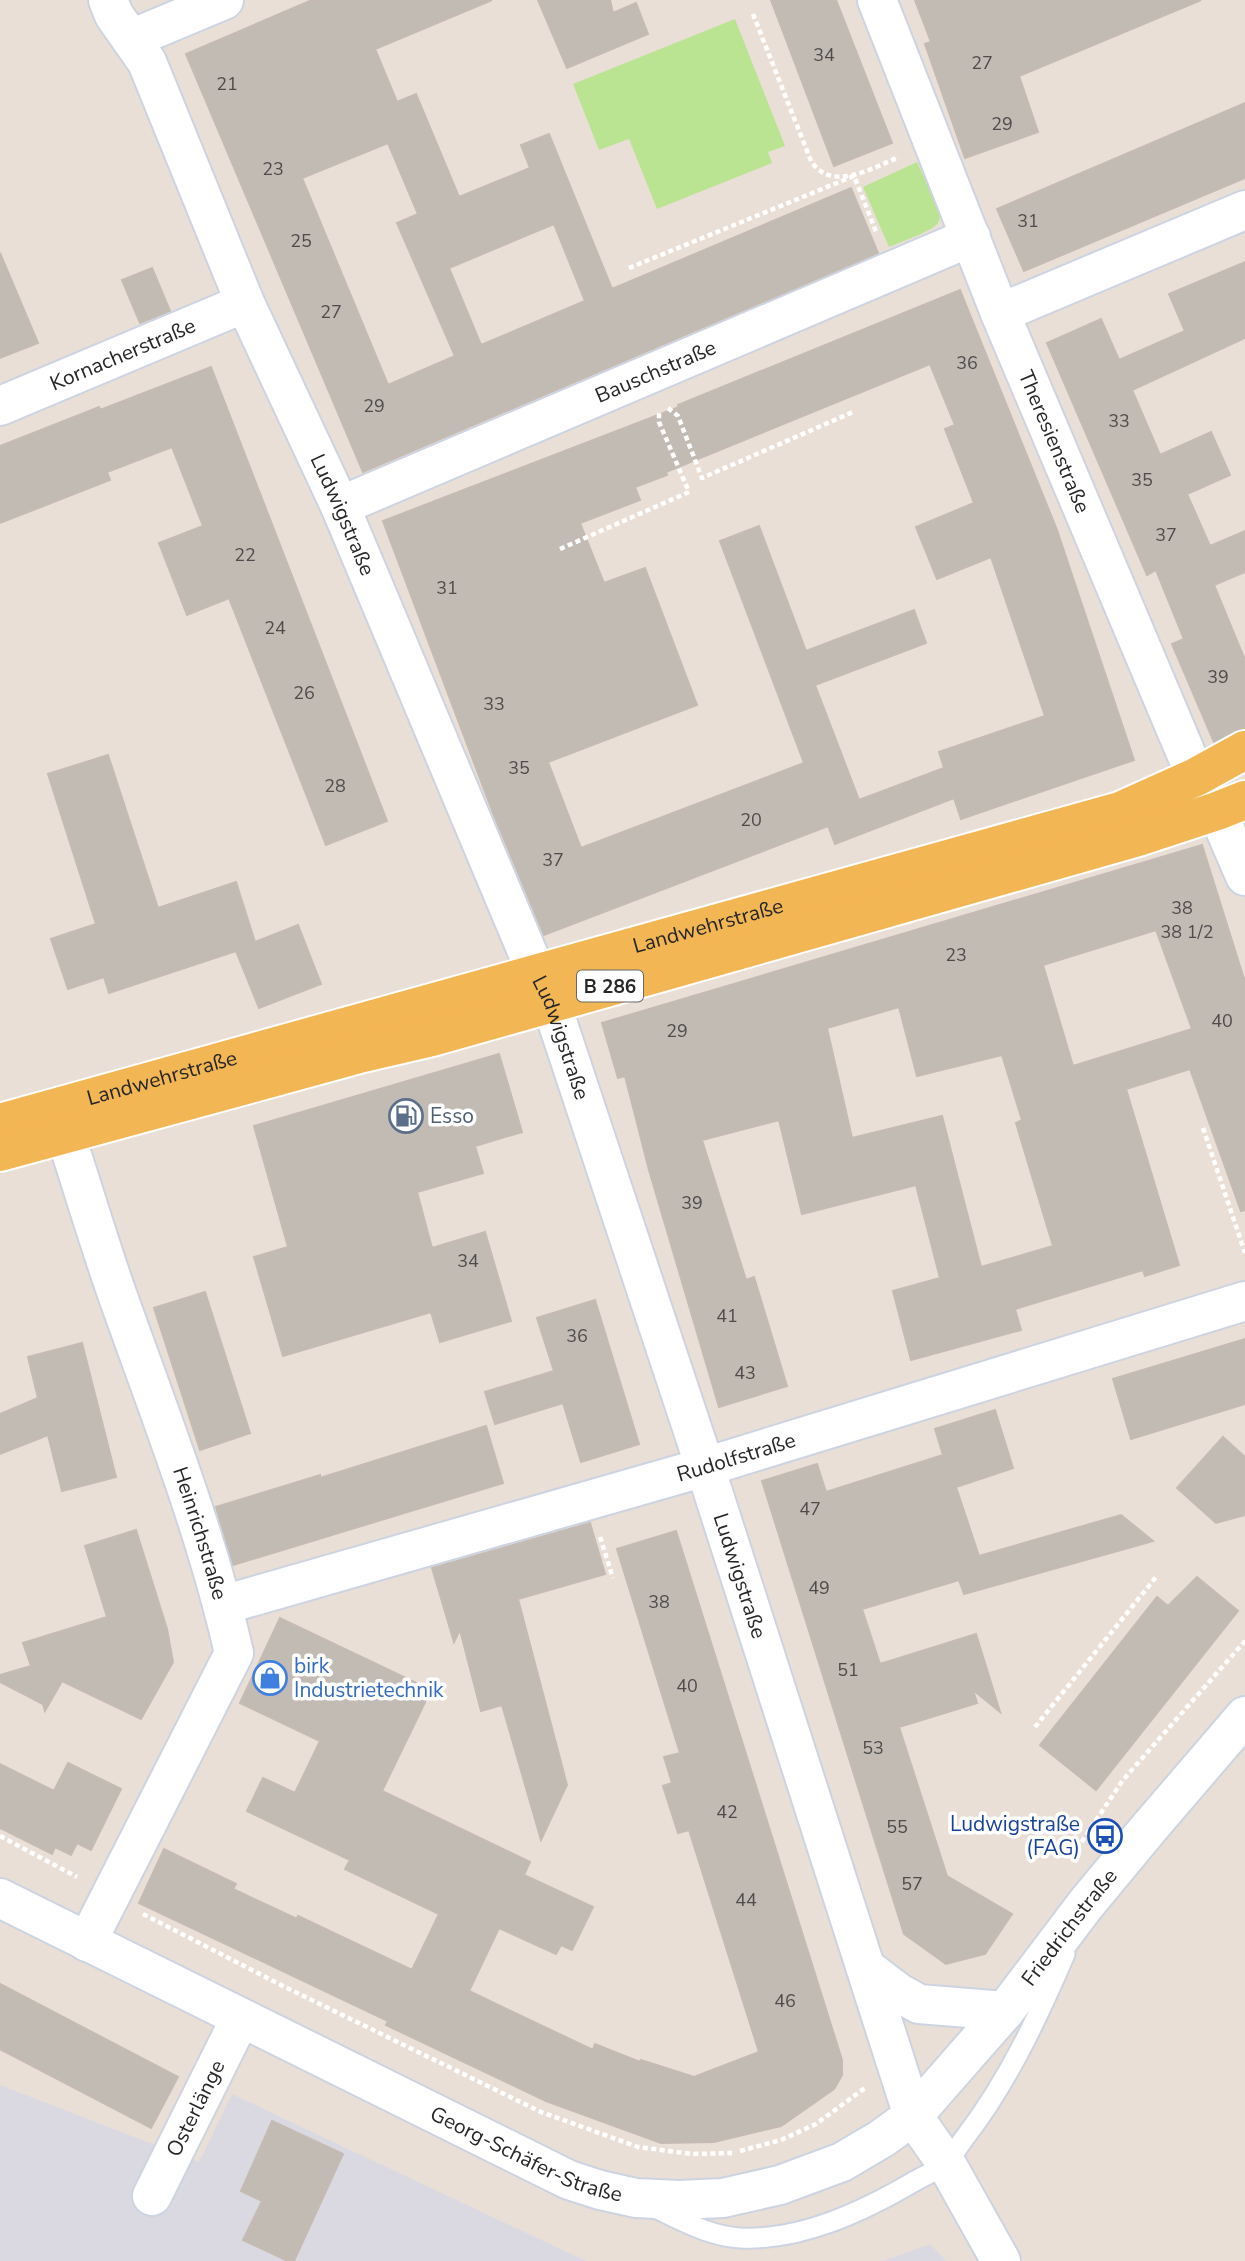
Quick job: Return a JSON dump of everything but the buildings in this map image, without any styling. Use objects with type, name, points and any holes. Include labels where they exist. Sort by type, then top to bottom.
[{"type":"main road","name":"Landwehrstraße","points":[[0,1123],[61,1120],[432,1037],[544,989],[1120,811],[1196,777],[1245,750]]},
{"type":"main road","name":"Landwehrstraße","points":[[544,989],[1138,837],[1231,805]]},
{"type":"main road","name":"Landwehrstraße","points":[[0,1152],[61,1120]]},
{"type":"street","name":"Ludwigstraße","points":[[108,0],[114,15],[147,62],[245,303],[340,506],[544,989],[705,1466],[913,2116]]},
{"type":"street","points":[[131,39],[224,0]]},
{"type":"street","name":"Theresienstraße","points":[[877,0],[1000,313],[1196,777],[1231,805],[1245,876]]},
{"type":"street","points":[[1000,313],[1245,210]]},
{"type":"street","name":"Bauschstraße","points":[[340,506],[971,237]]},
{"type":"street","name":"Kornacherstraße","points":[[0,406],[245,303]]},
{"type":"street","name":"Heinrichstraße","points":[[61,1120],[120,1301],[190,1495],[223,1605],[234,1653],[87,1942]]},
{"type":"street","name":"Rudolfstraße","points":[[223,1605],[705,1466],[1245,1301]]},
{"type":"street","name":"Friedrichstraße","points":[[913,2116],[1005,2011],[1086,1904],[1245,1716]]},
{"type":"street","name":"Georg-Schäfer-Straße","points":[[0,1898],[569,2180],[636,2198],[723,2198],[780,2185],[842,2162],[913,2116]]},
{"type":"street","points":[[866,1968],[899,1993],[919,2004],[1005,2011]]},
{"type":"street","name":"Osterlänge","points":[[152,2196],[240,2019]]},
{"type":"street","points":[[913,2116],[946,2163],[1001,2261]]},
{"type":"lane","points":[[636,2198],[698,2229],[740,2238],[782,2235],[817,2227],[881,2201],[946,2163],[984,2113],[1021,2047],[1051,1987],[1086,1904]]},
{"type":"path","points":[[753,14],[811,161],[818,172],[828,176],[854,176]]},
{"type":"path","points":[[629,268],[932,143]]},
{"type":"path","points":[[854,176],[892,271]]},
{"type":"path","points":[[560,549],[689,492],[659,422],[659,401],[678,416],[702,478],[853,412]]},
{"type":"path","points":[[1203,1128],[1245,1253]]},
{"type":"path","points":[[1035,1727],[1156,1577]]},
{"type":"path","points":[[0,1836],[285,1987],[528,2106],[638,2147],[692,2154],[730,2154],[781,2140],[816,2124],[897,2064]]},
{"type":"shaded area","points":[[0,2085],[199,2162],[232,2094],[586,2261],[0,2261]]},
{"type":"shaded area","points":[[930,2244],[947,2261],[883,2261]]},
{"type":"green space","points":[[735,19],[785,146],[768,152],[772,163],[657,209],[629,139],[599,150],[573,84]]},
{"type":"green space","points":[[917,162],[940,211],[939,220],[929,230],[889,247],[863,187]]},
{"type":"place","name":"Esso","points":[[406,1116]]},
{"type":"place","name":"birk Industrietechnik","points":[[270,1678]]},
{"type":"place","name":"Ludwigstraße (FAG)","points":[[1105,1836]]}]
